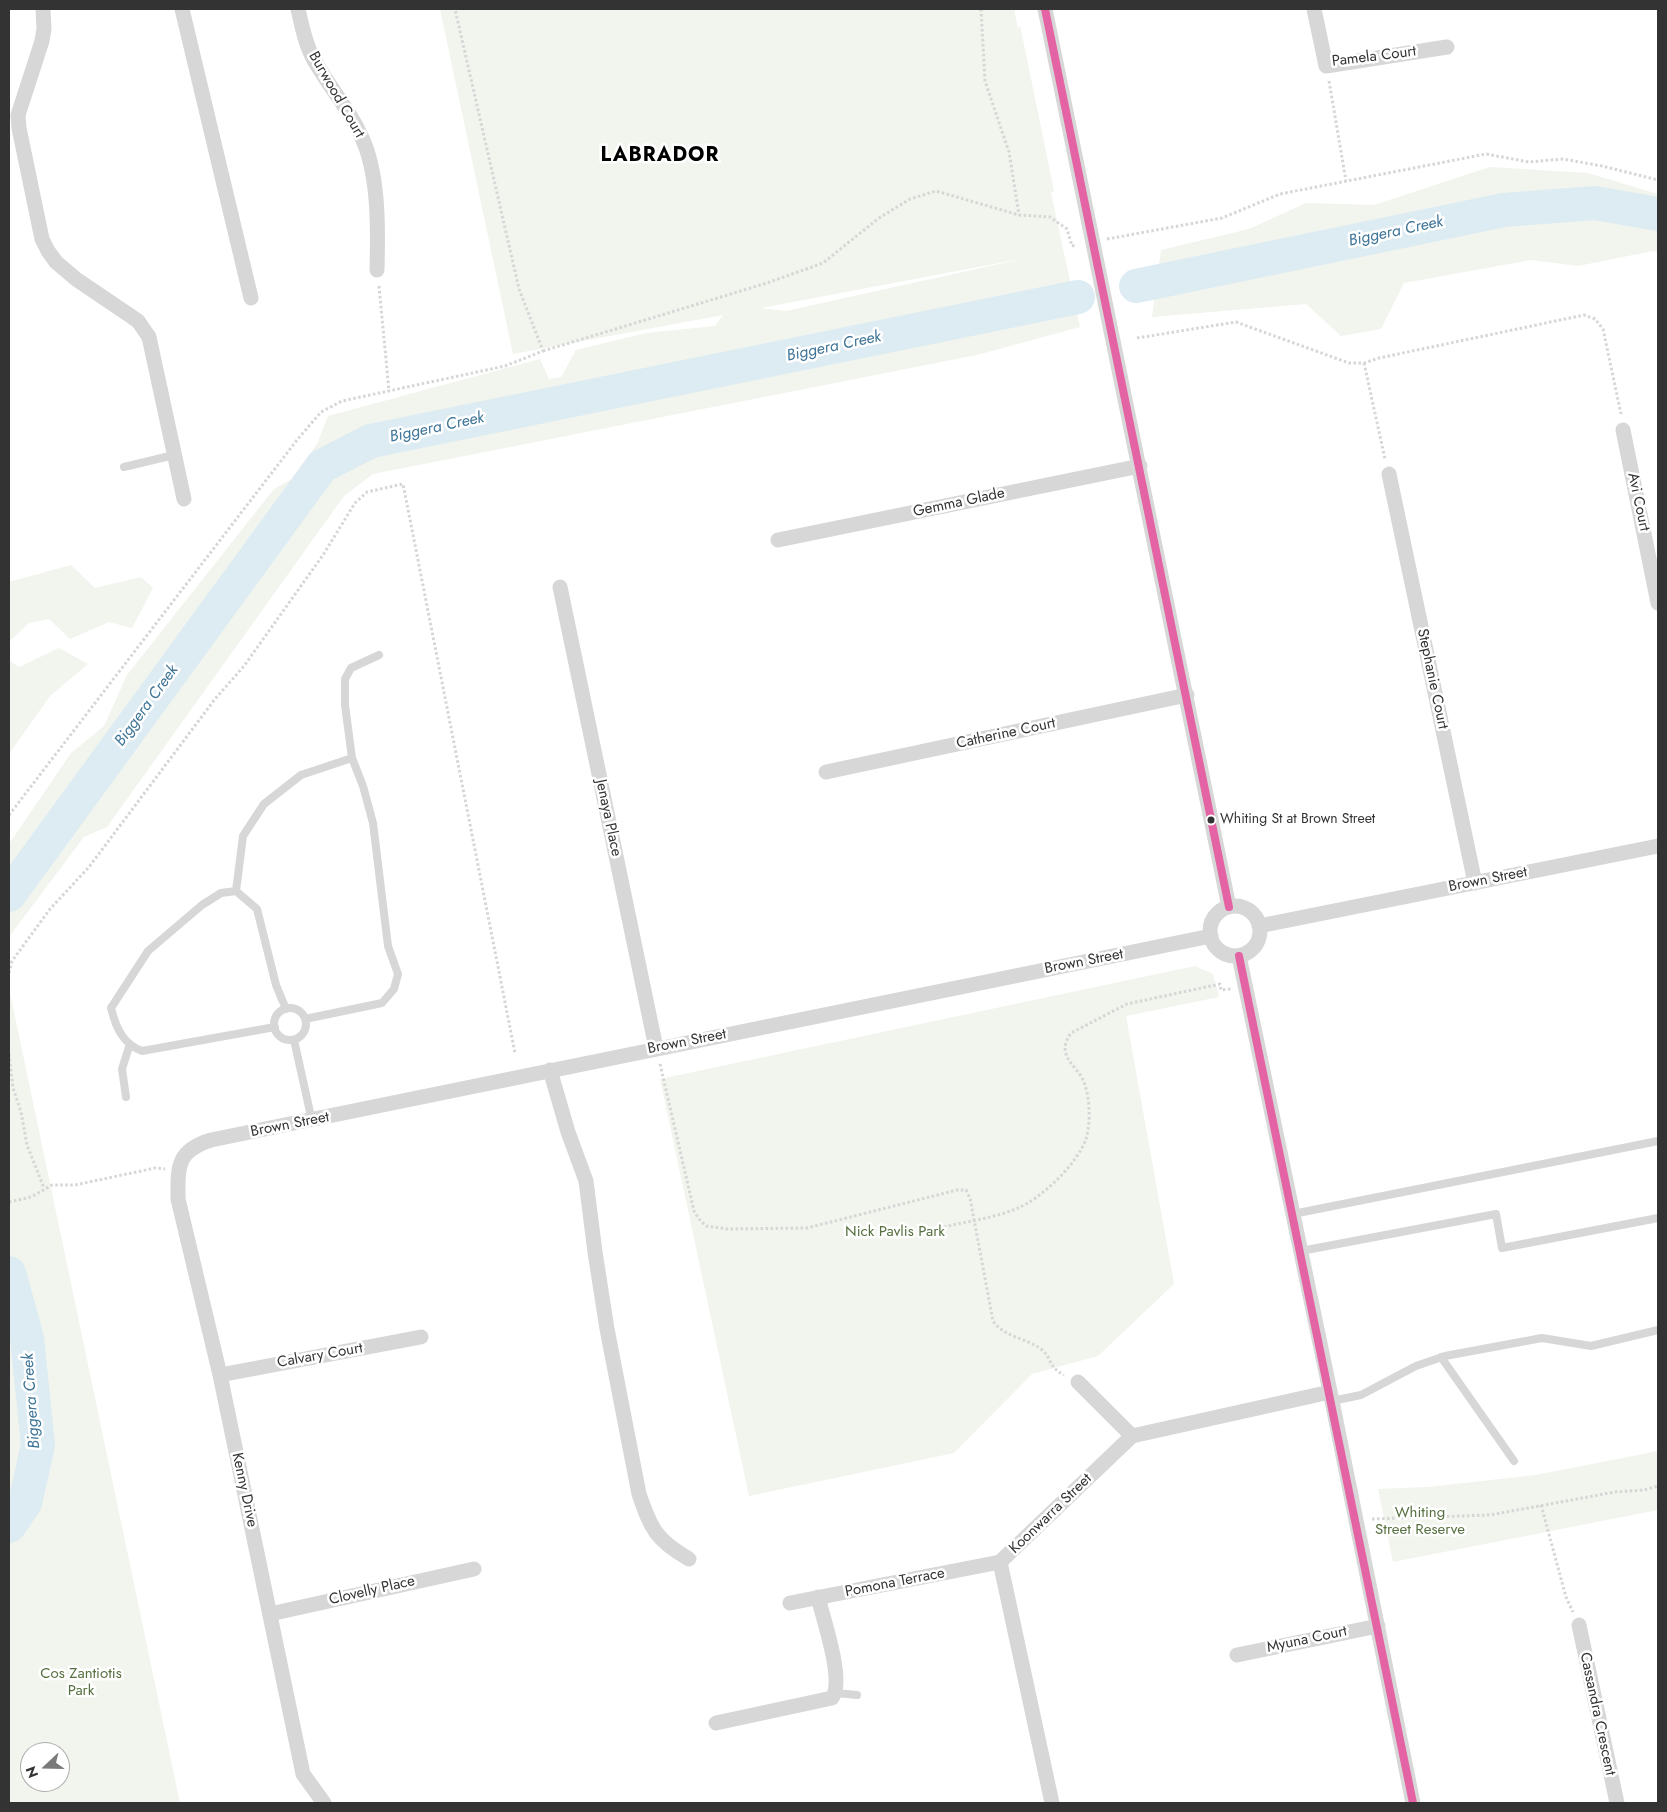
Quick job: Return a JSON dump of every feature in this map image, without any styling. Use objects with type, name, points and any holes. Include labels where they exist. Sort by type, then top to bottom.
[{"type":"street","points":[[43,9],[44,29],[42,41],[18,115],[42,239],[56,262],[76,279],[127,312],[144,328],[153,354],[184,499]]},
{"type":"street","points":[[182,9],[251,298]]},
{"type":"street","name":"Burwood Court","points":[[298,9],[306,42],[313,59],[357,128],[369,159],[378,234],[377,270]]},
{"type":"street","points":[[1045,9],[1229,906]]},
{"type":"street","name":"Pamela Court","points":[[1314,9],[1326,66],[1447,47]]},
{"type":"street","name":"Avi Court","points":[[1623,430],[1658,603]]},
{"type":"street","name":"Gemma Glade","points":[[778,540],[1140,466]]},
{"type":"street","name":"Stephanie Court","points":[[1389,474],[1474,883]]},
{"type":"street","name":"Jenaya Place","points":[[560,587],[656,1048]]},
{"type":"street","name":"Catherine Court","points":[[826,772],[1187,695]]},
{"type":"street","name":"Brown Street","points":[[1259,926],[1658,846]]},
{"type":"street","points":[[1229,906],[1245,908],[1256,918],[1259,926],[1259,939],[1256,945],[1239,956],[1232,956],[1218,949],[1211,936],[1210,926],[1214,918],[1220,910],[1229,906]]},
{"type":"street","name":"Brown Street","points":[[178,1171],[182,1156],[196,1145],[656,1048],[1211,936]]},
{"type":"street","points":[[1239,956],[1247,987],[1357,1522],[1413,1803]]},
{"type":"street","points":[[550,1070],[565,1124],[586,1181],[594,1252],[607,1329],[640,1494],[647,1518],[656,1534],[668,1546],[689,1558]]},
{"type":"street","name":"Kenny Drive","points":[[178,1171],[178,1199],[220,1375],[303,1774],[324,1803]]},
{"type":"street","name":"Calvary Court","points":[[220,1375],[421,1338]]},
{"type":"street","points":[[1078,1382],[1132,1436],[1331,1396]]},
{"type":"street","name":"Koonwarra Street","points":[[1052,1803],[1000,1562],[1132,1436]]},
{"type":"street","name":"Pomona Terrace","points":[[790,1603],[1000,1562]]},
{"type":"street","name":"Clovelly Place","points":[[270,1614],[474,1569]]},
{"type":"street","points":[[716,1723],[832,1698],[836,1693],[837,1678],[818,1598]]},
{"type":"street","name":"Cassandra Crescent","points":[[1578,1625],[1617,1803]]},
{"type":"street","name":"Myuna Court","points":[[1236,1655],[1378,1626]]},
{"type":"lane","points":[[124,467],[174,455]]},
{"type":"lane","points":[[305,1019],[382,1004],[394,989],[398,974],[388,946],[373,823],[363,786],[352,758],[344,705],[345,679],[351,668],[379,655]]},
{"type":"lane","points":[[236,890],[243,836],[264,804],[301,775],[352,758]]},
{"type":"lane","points":[[236,890],[257,910],[276,984],[286,1008]]},
{"type":"lane","points":[[236,890],[221,893],[202,905],[148,951],[111,1008],[115,1025],[129,1046],[142,1051],[275,1027]]},
{"type":"lane","points":[[286,1008],[297,1010],[305,1019],[304,1032],[294,1040],[281,1037],[275,1027],[276,1016],[286,1008]]},
{"type":"lane","points":[[294,1040],[312,1121]]},
{"type":"lane","points":[[126,1097],[122,1069],[129,1046]]},
{"type":"lane","points":[[1293,1214],[1658,1141]]},
{"type":"lane","points":[[1301,1251],[1496,1214],[1502,1248],[1658,1218]]},
{"type":"lane","points":[[1331,1396],[1361,1395],[1416,1366],[1441,1357],[1542,1338],[1591,1346],[1658,1330]]},
{"type":"lane","points":[[1441,1357],[1514,1461]]},
{"type":"lane","points":[[836,1693],[857,1695]]},
{"type":"path","points":[[455,9],[519,289],[543,351]]},
{"type":"path","points":[[981,9],[985,81],[1009,152],[1019,215]]},
{"type":"path","points":[[1326,66],[1346,181]]},
{"type":"path","points":[[1109,238],[1222,218],[1280,194],[1486,154],[1529,162],[1563,159],[1602,166],[1658,180]]},
{"type":"path","points":[[9,815],[297,440],[321,412],[342,401],[505,366],[543,351],[768,283],[823,263],[879,218],[910,199],[936,191],[1019,215],[1050,217],[1066,229],[1072,246],[1078,245]]},
{"type":"path","points":[[377,270],[388,391]]},
{"type":"path","points":[[1137,338],[1236,322],[1349,364],[1364,363],[1379,358],[1584,315],[1595,319],[1603,329],[1620,403],[1623,430]]},
{"type":"path","points":[[1364,363],[1375,420],[1389,474]]},
{"type":"path","points":[[9,973],[12,961],[50,909],[89,867],[210,705],[244,666],[323,555],[355,504],[367,492],[404,484],[515,1053]]},
{"type":"path","points":[[944,1227],[1008,1212],[1030,1202],[1050,1185],[1080,1151],[1086,1138],[1088,1098],[1083,1081],[1067,1058],[1065,1041],[1071,1033],[1127,1004],[1220,984],[1222,990],[1247,987]]},
{"type":"path","points":[[656,1048],[694,1211],[698,1219],[706,1226],[728,1229],[807,1228],[957,1190],[966,1190],[970,1198],[993,1321],[997,1327],[1039,1348],[1046,1354],[1053,1369],[1078,1382]]},
{"type":"path","points":[[9,1054],[13,1088],[21,1112],[26,1145],[44,1188]]},
{"type":"path","points":[[9,1202],[31,1197],[52,1185],[75,1185],[156,1168],[178,1171]]},
{"type":"path","points":[[1357,1522],[1380,1518],[1490,1515],[1541,1504],[1615,1492],[1644,1490],[1658,1486]]},
{"type":"path","points":[[1541,1504],[1566,1597],[1578,1625]]},
{"type":"green space","points":[[440,9],[1014,9],[1018,29],[1020,25],[1054,191],[1051,193],[1080,327],[977,355],[373,474],[344,496],[107,827],[84,837],[9,937],[9,844],[71,753],[104,726],[127,675],[274,489],[292,479],[317,444],[328,416],[540,359],[549,379],[561,377],[576,350],[646,333],[715,326],[723,315],[513,354]],"holes":[[[1026,258],[786,311],[760,308]]]},
{"type":"green space","points":[[1490,167],[1588,173],[1658,194],[1658,252],[1653,251],[1578,266],[1531,260],[1404,283],[1381,329],[1341,336],[1306,304],[1152,317],[1161,250],[1249,229],[1306,203],[1374,205]]},
{"type":"green space","points":[[71,565],[95,588],[141,577],[153,588],[132,628],[109,622],[70,639],[49,619],[29,623],[9,642],[9,582]]},
{"type":"green space","points":[[59,648],[88,664],[50,696],[9,754],[9,660],[19,667]]},
{"type":"green space","name":"Nick Pavlis Park","points":[[1195,966],[1213,974],[1219,997],[1126,1016],[1174,1284],[1098,1356],[1032,1374],[954,1453],[749,1496],[660,1079]]},
{"type":"green space","name":"Cos Zantiotis Park","points":[[9,988],[180,1803],[9,1803]]},
{"type":"green space","name":"Whiting Street Reserve","points":[[1658,1451],[1658,1510],[1393,1562],[1378,1489],[1428,1487],[1536,1475]]},
{"type":"waterway","name":"Biggera Creek","points":[[1136,286],[1504,210],[1595,203],[1658,214]]},
{"type":"waterway","name":"Biggera Creek","points":[[9,895],[322,466],[371,441],[1078,297]]},
{"type":"waterway","name":"Biggera Creek","points":[[9,1273],[27,1338],[38,1445],[25,1503],[9,1526]]},
{"type":"transit line","points":[[1045,9],[1229,907]]},
{"type":"transit line","points":[[1239,956],[1413,1803]]},
{"type":"place","name":"Whiting St at Brown Street","points":[[1211,820]]},
{"type":"district","name":"LABRADOR","points":[[660,156]]}]
